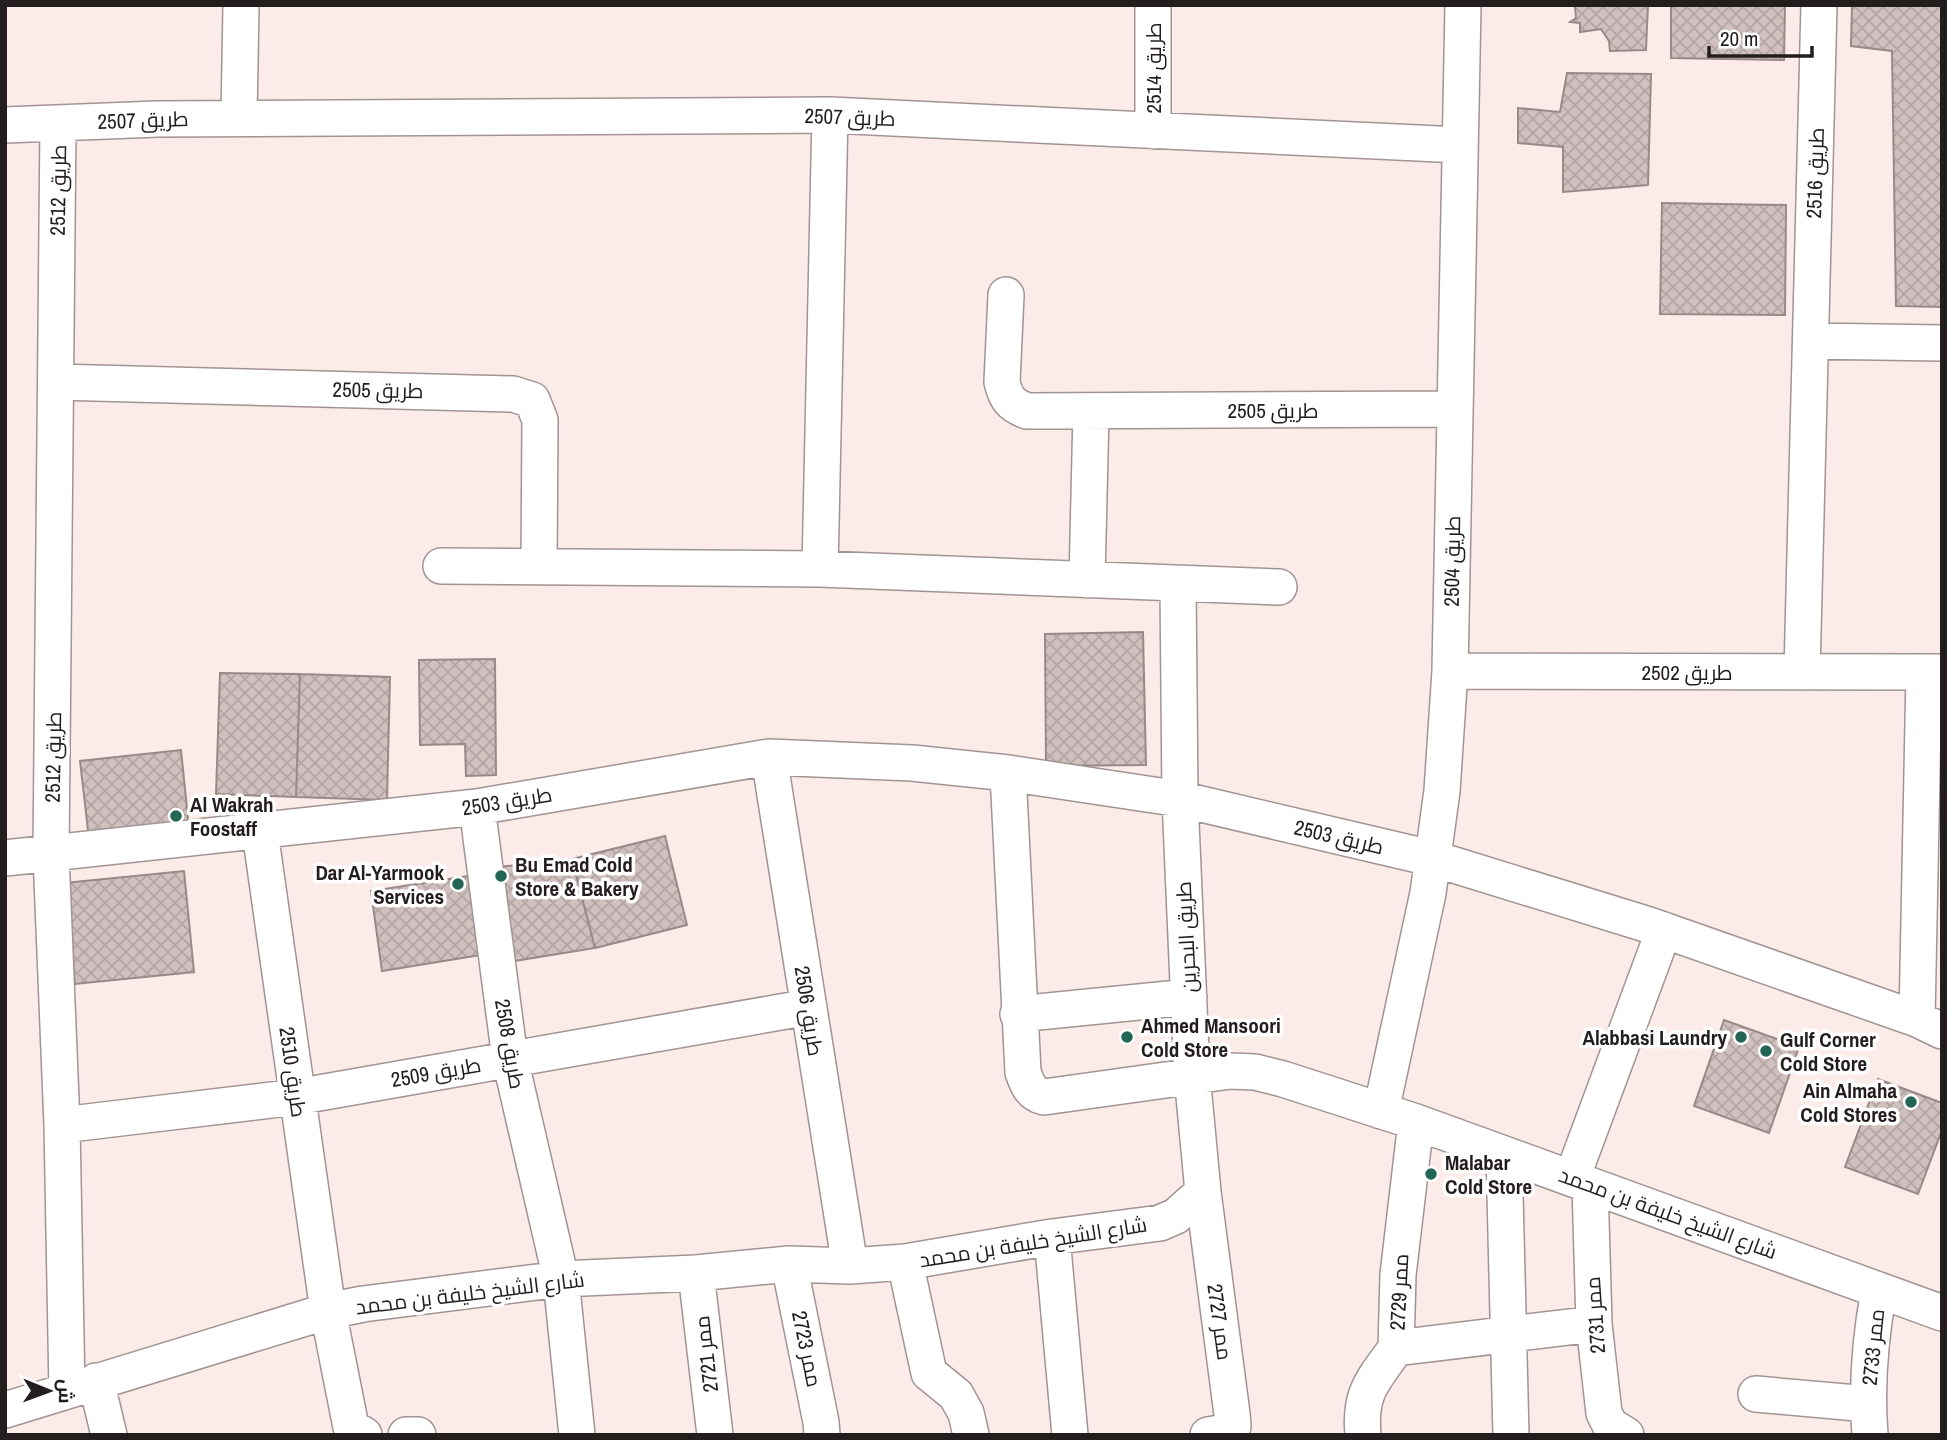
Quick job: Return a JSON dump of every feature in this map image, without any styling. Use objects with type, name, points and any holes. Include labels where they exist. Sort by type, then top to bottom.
[{"type":"street","points":[[239,118],[241,5]]},
{"type":"street","name":"طريق 2514","points":[[1153,5],[1153,131]]},
{"type":"street","name":"طريق 2504","points":[[1381,1111],[1434,859],[1441,802],[1450,671],[1463,5]]},
{"type":"street","name":"طريق 2516","points":[[1802,672],[1819,5]]},
{"type":"street","points":[[820,569],[830,114]]},
{"type":"street","name":"طريق 2507","points":[[5,125],[239,118],[830,114],[1460,145]]},
{"type":"street","name":"طريق 2512","points":[[58,123],[51,854],[62,1125],[82,1386],[109,1435]]},
{"type":"street","name":"طريق 2505","points":[[1006,295],[1002,383],[1005,396],[1014,407],[1027,411],[1455,409]]},
{"type":"street","points":[[1811,341],[1942,343]]},
{"type":"street","name":"طريق 2505","points":[[56,382],[513,394],[532,400],[540,419],[539,565]]},
{"type":"street","points":[[1087,580],[1091,412]]},
{"type":"street","points":[[441,566],[820,569],[1279,587]]},
{"type":"street","points":[[1178,585],[1180,799]]},
{"type":"street","name":"طريق 2502","points":[[1450,671],[1933,673],[1929,1025]]},
{"type":"street","name":"طريق 2503","points":[[5,858],[477,807],[769,757],[912,763],[1008,772],[1180,799],[1434,859],[1664,930],[1929,1025]]},
{"type":"street","name":"طريق 2506","points":[[769,757],[850,1266]]},
{"type":"street","points":[[1008,772],[1018,1014],[1026,1082],[1037,1096],[1044,1097],[1192,1075],[1203,1192]]},
{"type":"street","name":"طريق البحرين","points":[[1180,799],[1192,1075]]},
{"type":"street","name":"طريق 2508","points":[[477,807],[510,1059],[561,1279]]},
{"type":"street","name":"طريق 2510","points":[[260,832],[328,1311],[351,1427],[364,1435]]},
{"type":"street","points":[[1581,1181],[1664,930]]},
{"type":"street","points":[[1018,1014],[1189,997]]},
{"type":"street","name":"طريق 2509","points":[[62,1125],[296,1097],[808,1007]]},
{"type":"street","name":"شارع الشيخ خليفة بن محمد","points":[[1192,1075],[1230,1071],[1255,1072],[1416,1122],[1942,1312]]},
{"type":"street","name":"ممر 2729","points":[[1416,1122],[1398,1275],[1396,1348],[1594,1324]]},
{"type":"street","points":[[1504,1154],[1511,1435]]},
{"type":"street","name":"ممر 2731","points":[[1581,1181],[1594,1324],[1604,1413],[1609,1432]]},
{"type":"street","name":"شارع الشيخ خليفة بن محمد","points":[[5,1410],[328,1311],[363,1304],[561,1279],[696,1273],[789,1264],[850,1266],[905,1262],[1052,1237],[1160,1223],[1176,1216],[1203,1192]]},
{"type":"street","name":"ممر 2727","points":[[1203,1192],[1233,1426],[1226,1432],[1208,1435]]},
{"type":"street","points":[[1052,1237],[1070,1435]]},
{"type":"street","points":[[905,1262],[929,1373],[956,1395],[966,1413],[971,1435]]},
{"type":"street","name":"ممر 2723","points":[[789,1264],[822,1435]]},
{"type":"street","name":"ممر 2721","points":[[696,1273],[715,1435]]},
{"type":"street","points":[[561,1279],[577,1435]]},
{"type":"street","name":"ممر 2733","points":[[1756,1394],[1869,1419],[1871,1336],[1879,1290]]},
{"type":"street","points":[[1363,1435],[1360,1413],[1363,1398],[1396,1348]]},
{"type":"street","points":[[406,1435],[418,1435]]},
{"type":"building","points":[[1572,5],[1648,5],[1646,50],[1610,51],[1609,41],[1601,29],[1580,32],[1580,23],[1570,22],[1576,18],[1575,7]]},
{"type":"building","points":[[1671,5],[1785,5],[1784,60],[1671,58]]},
{"type":"building","points":[[1852,5],[1942,5],[1942,307],[1896,306],[1892,51],[1851,46]]},
{"type":"building","points":[[1567,73],[1651,74],[1648,185],[1563,192],[1563,147],[1518,143],[1518,108],[1560,112]]},
{"type":"building","points":[[1662,203],[1786,205],[1785,315],[1660,314]]},
{"type":"building","points":[[1143,632],[1146,765],[1046,766],[1045,634]]},
{"type":"building","points":[[495,659],[496,775],[466,776],[465,744],[420,745],[419,660]]},
{"type":"building","points":[[220,673],[300,674],[296,797],[216,794]]},
{"type":"building","points":[[300,674],[390,677],[387,800],[296,797]]},
{"type":"building","points":[[181,750],[189,828],[89,839],[80,761]]},
{"type":"building","points":[[665,836],[687,925],[595,948],[572,859]]},
{"type":"building","points":[[572,859],[595,948],[514,961],[498,867]]},
{"type":"building","points":[[184,871],[194,972],[75,984],[65,883]]},
{"type":"building","points":[[469,876],[481,955],[382,971],[371,891]]},
{"type":"building","points":[[1724,1020],[1799,1047],[1769,1133],[1694,1106]]},
{"type":"building","points":[[1878,1079],[1942,1103],[1942,1130],[1918,1194],[1845,1167]]},
{"type":"place","name":"Al Wakrah Foostaff","points":[[176,816]]},
{"type":"place","name":"Bu Emad Cold Store & Bakery","points":[[501,876]]},
{"type":"place","name":"Dar Al-Yarmook Services","points":[[458,884]]},
{"type":"place","name":"Ahmed Mansoori Cold Store","points":[[1127,1037]]},
{"type":"place","name":"Alabbasi Laundry","points":[[1741,1037]]},
{"type":"place","name":"Gulf Corner Cold Store","points":[[1766,1051]]},
{"type":"place","name":"Ain Almaha Cold Stores","points":[[1911,1102]]},
{"type":"place","name":"Malabar Cold Store","points":[[1431,1174]]}]
